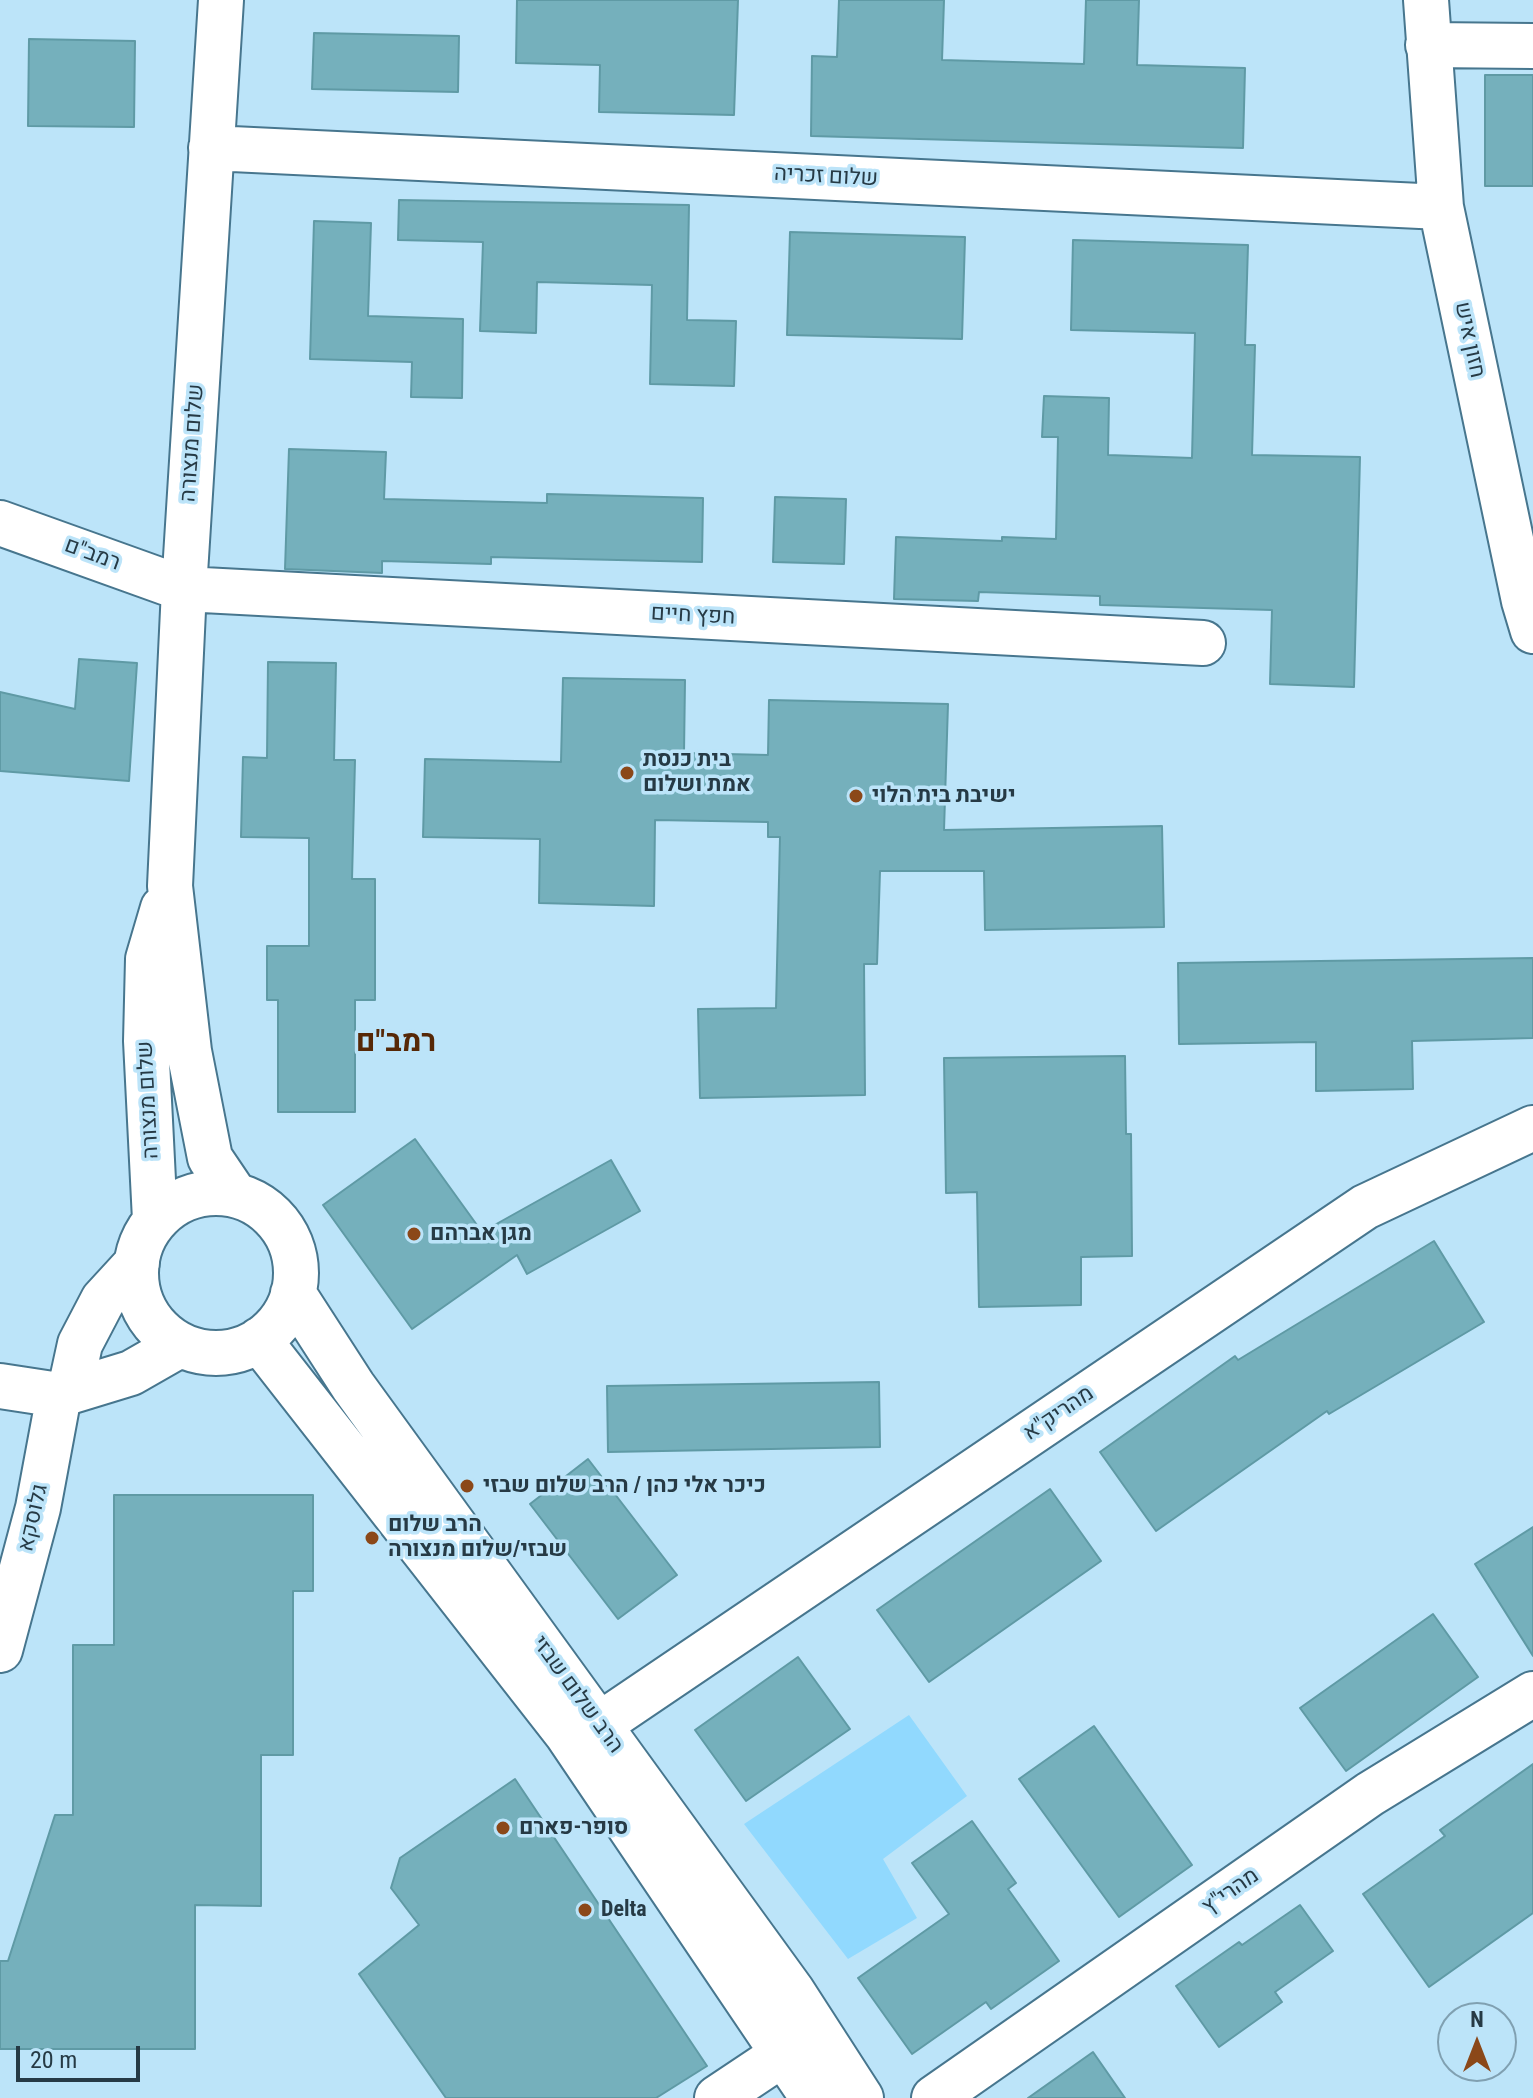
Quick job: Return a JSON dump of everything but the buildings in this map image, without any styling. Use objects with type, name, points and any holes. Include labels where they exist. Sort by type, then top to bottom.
[{"type":"street","name":"שלום מנצורה","points":[[221,0],[184,589],[170,886],[189,1051],[210,1158],[235,1195]]},
{"type":"street","name":"חזון איש","points":[[1426,0],[1441,207],[1530,610]]},
{"type":"street","points":[[1428,45],[1533,46]]},
{"type":"street","name":"שלום זכריה","points":[[211,148],[1441,207]]},
{"type":"street","name":"רמב\"ם","points":[[0,523],[184,589]]},
{"type":"street","name":"חפץ חיים","points":[[184,589],[1203,643]]},
{"type":"street","name":"שלום מנצורה","points":[[155,1220],[146,1041],[148,959],[170,886]]},
{"type":"street","name":"מהריק\"א","points":[[599,1725],[1365,1207],[1533,1128]]},
{"type":"street","points":[[206,1193],[235,1195],[252,1202],[280,1225],[289,1240],[296,1275],[293,1293],[286,1311],[274,1328],[243,1348],[209,1352],[180,1345],[157,1328],[141,1303],[135,1275],[140,1245],[155,1220],[178,1202],[206,1193]]},
{"type":"street","name":"גלוסקא","points":[[0,1650],[80,1344],[103,1300],[137,1263]]},
{"type":"street","name":"הרב שלום שבזי","points":[[293,1293],[353,1386],[792,1991],[861,2098]]},
{"type":"street","name":"הרב שלום שבזי","points":[[259,1340],[567,1734],[813,2098]]},
{"type":"street","points":[[0,1386],[65,1392],[131,1373],[180,1345]]},
{"type":"street","name":"מהרי\"ץ","points":[[934,2098],[1370,1794],[1533,1694]]},
{"type":"street","points":[[717,2098],[783,2054]]},
{"type":"shaded area","points":[[909,1715],[967,1796],[883,1859],[917,1918],[848,1959],[744,1824]]},
{"type":"place","name":"בית כנסת אמת ושלום","points":[[627,773]]},
{"type":"place","name":"ישיבת בית הלוי","points":[[856,796]]},
{"type":"place","name":"מגן אברהם","points":[[414,1234]]},
{"type":"place","name":"כיכר אלי כהן / הרב שלום שבזי","points":[[467,1486]]},
{"type":"place","name":"הרב שלום שבזי/שלום מנצורה","points":[[372,1538]]},
{"type":"place","name":"סופר-פארם","points":[[503,1828]]},
{"type":"place","name":"Delta","points":[[585,1910]]},
{"type":"district","name":"רמב\"ם","points":[[396,1043]]}]
